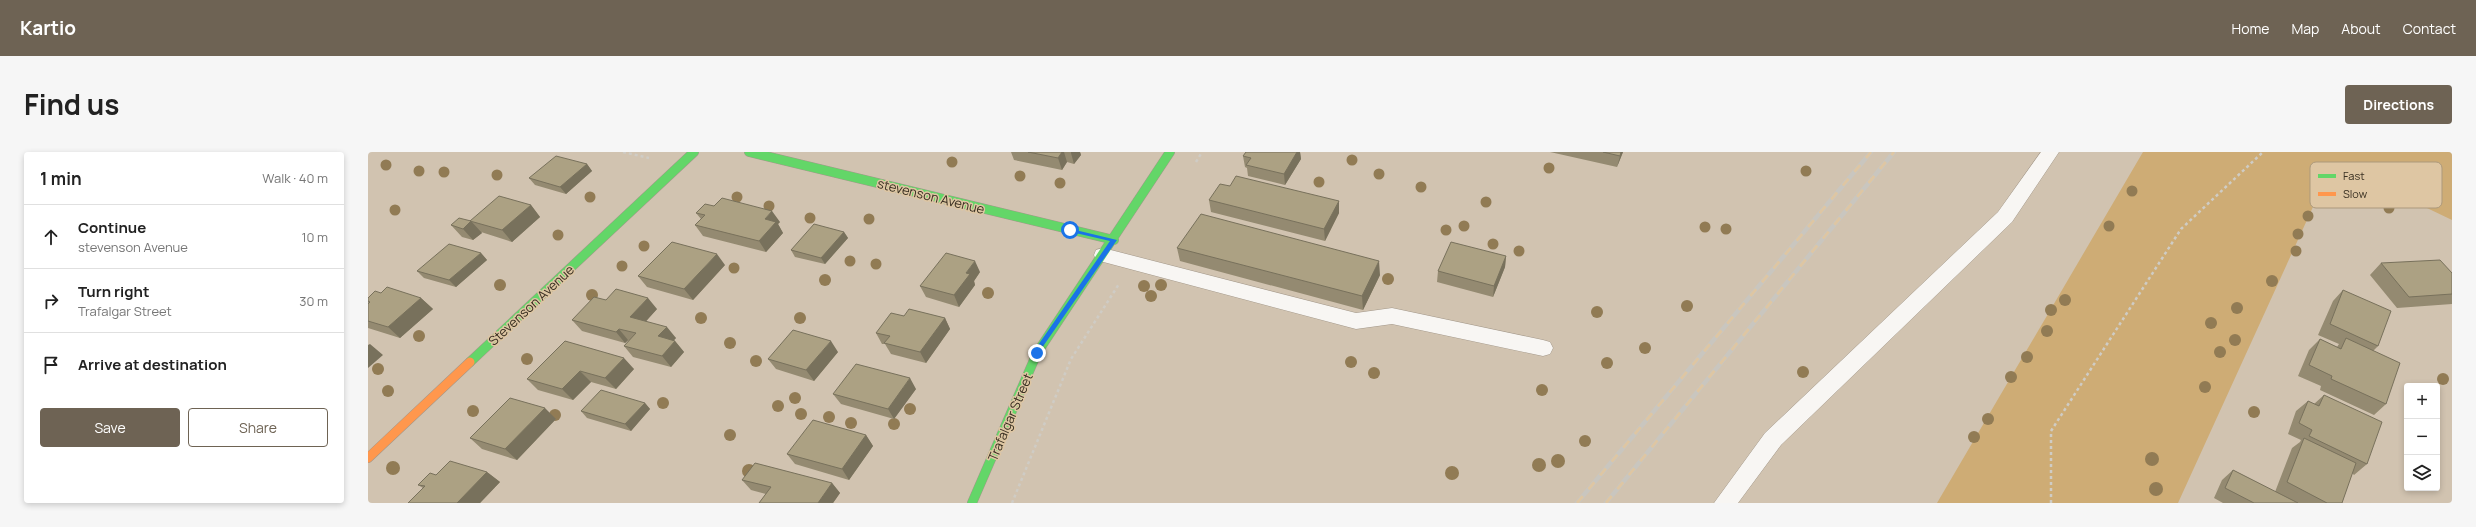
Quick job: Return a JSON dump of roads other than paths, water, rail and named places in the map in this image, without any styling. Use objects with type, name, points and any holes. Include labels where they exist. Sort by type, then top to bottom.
[{"type":"street","name":"Stevenson Avenue","points":[[368,458],[694,152]]},
{"type":"street","name":"stevenson Avenue","points":[[749,152],[1114,240]]},
{"type":"street","name":"Trafalgar Street","points":[[972,503],[1037,353],[1114,240],[1170,152]]},
{"type":"lane","points":[[1725,503],[1773,439],[2005,217],[2050,152]]},
{"type":"lane","points":[[1103,255],[1356,321],[1392,316],[1543,348]]},
{"type":"railway","points":[[1577,503],[1871,152]]},
{"type":"railway","points":[[1606,503],[1894,152]]}]
